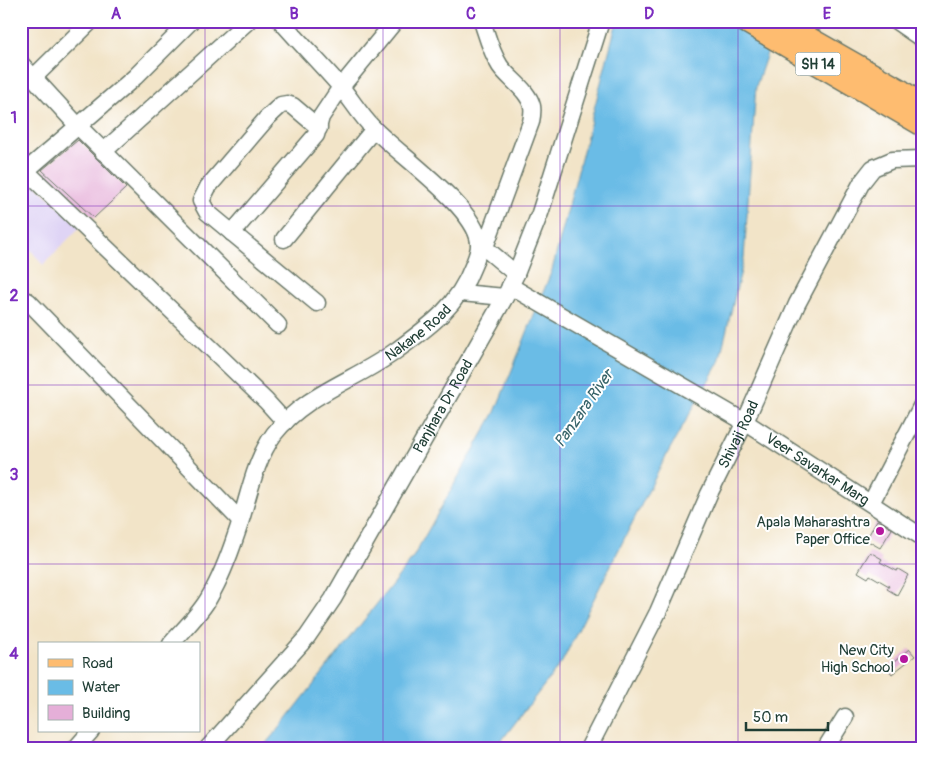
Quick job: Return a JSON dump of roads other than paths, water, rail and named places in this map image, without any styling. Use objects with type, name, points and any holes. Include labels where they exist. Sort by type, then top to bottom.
[{"type":"main road","name":"SH 14","points":[[744,21],[897,99],[922,105]]},
{"type":"main road","name":"SH 14","points":[[779,21],[897,99],[922,125]]},
{"type":"street","points":[[190,21],[135,77],[24,173],[286,422]]},
{"type":"street","points":[[104,152],[248,21]]},
{"type":"street","points":[[281,21],[341,87],[374,129],[439,186],[470,221],[482,245],[511,286],[461,293]]},
{"type":"street","points":[[232,232],[316,135],[320,117],[341,87],[396,21]]},
{"type":"street","name":"Nakane Road","points":[[172,642],[210,597],[236,535],[262,456],[274,435],[300,409],[320,394],[384,360],[441,316],[461,293],[469,278],[531,122],[533,108],[524,92],[500,66],[489,45],[482,21]]},
{"type":"street","name":"Panjhara Dr Road","points":[[207,749],[307,637],[333,599],[511,286],[540,213],[601,21]]},
{"type":"street","points":[[896,21],[922,39]]},
{"type":"street","points":[[34,78],[82,24]]},
{"type":"street","points":[[21,64],[78,126],[278,325]]},
{"type":"street","points":[[317,304],[207,212],[201,201],[208,187],[267,118],[282,105],[292,106],[319,128]]},
{"type":"street","points":[[284,239],[374,129]]},
{"type":"street","name":"Shivaji Road","points":[[588,749],[658,612],[709,494],[797,304],[862,182],[873,168],[892,160],[922,159]]},
{"type":"street","name":"Veer Savarkar Marg","points":[[511,286],[744,422],[922,537]]},
{"type":"street","points":[[28,301],[240,520]]},
{"type":"street","points":[[872,503],[922,406]]},
{"type":"street","points":[[825,749],[845,717]]},
{"type":"street","points":[[75,749],[90,732]]},
{"type":"water","name":"Panzara River","points":[[617,21],[778,21],[756,86],[744,258],[719,362],[667,454],[562,662],[495,749],[261,749],[412,559],[495,412],[552,270]]},
{"type":"place","name":"Apala Maharashtra Paper Office","points":[[880,531]]},
{"type":"place","name":"New City High School","points":[[904,659]]}]
